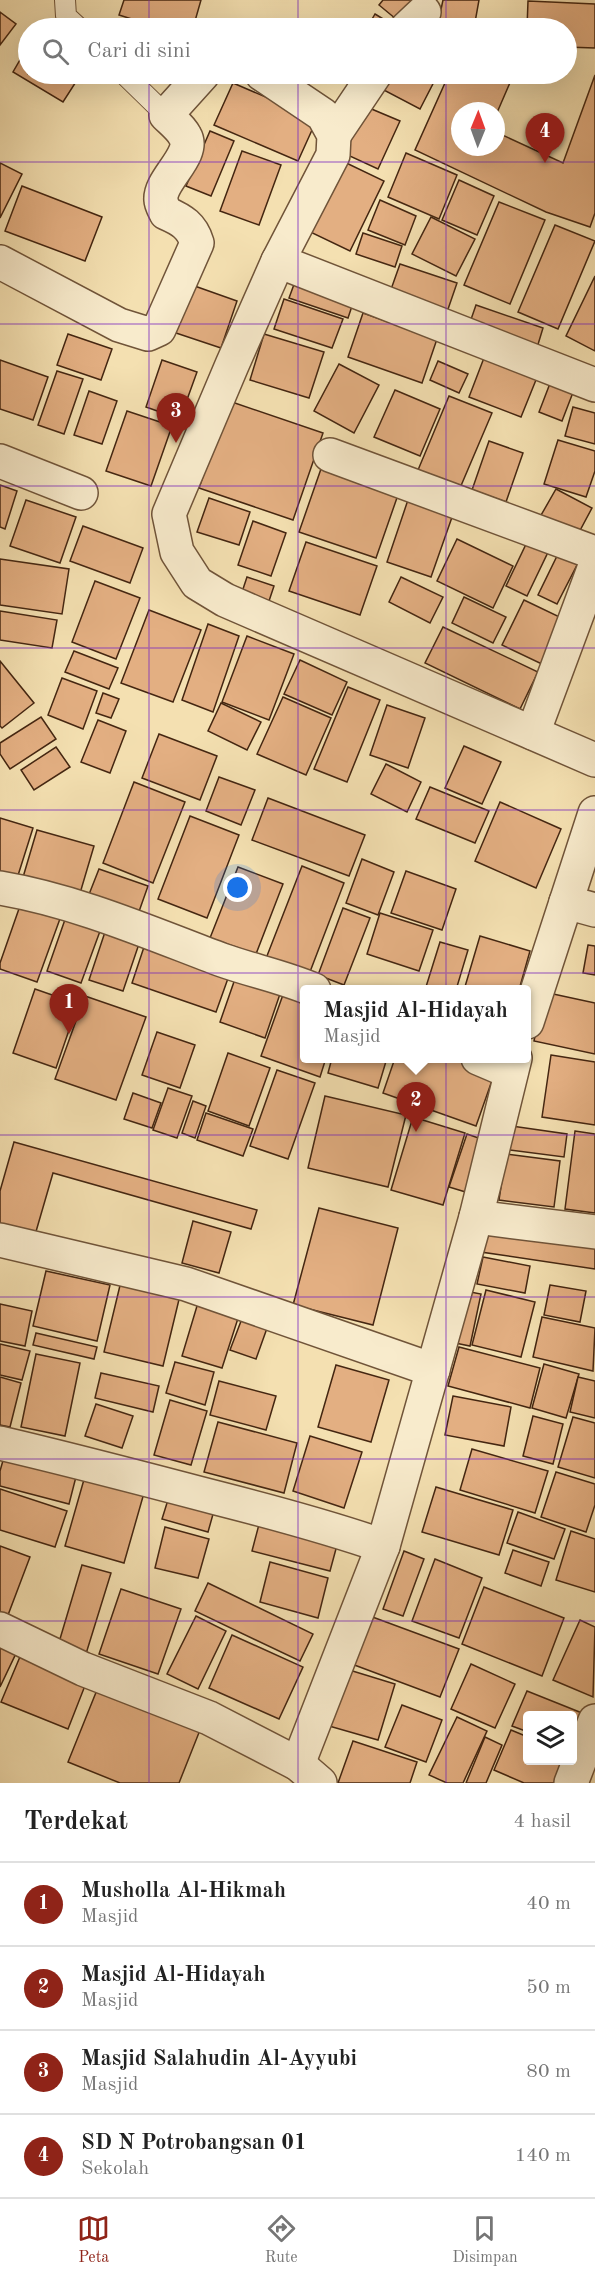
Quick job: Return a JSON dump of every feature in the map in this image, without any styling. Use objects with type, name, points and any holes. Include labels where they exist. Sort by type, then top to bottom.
[{"type":"street","points":[[0,262],[120,325],[148,334],[159,329],[196,243],[193,230],[181,219],[166,213],[161,200],[162,189],[184,153],[186,144],[186,137],[166,115],[194,84]]},
{"type":"street","points":[[276,84],[323,115],[334,135]]},
{"type":"street","points":[[368,84],[334,135],[333,155],[278,261],[170,514],[177,552],[197,583],[225,600],[595,760]]},
{"type":"street","points":[[278,261],[595,385]]},
{"type":"street","points":[[330,455],[595,553]]},
{"type":"street","points":[[0,461],[81,493]]},
{"type":"street","points":[[533,733],[595,566]]},
{"type":"street","points":[[531,1013],[581,906],[595,813]]},
{"type":"street","points":[[0,888],[30,893],[155,933],[224,960],[300,985]]},
{"type":"street","points":[[0,1629],[83,1669],[209,1718],[309,1774],[383,1546],[477,1217],[513,1065]]},
{"type":"street","points":[[477,1217],[595,1232]]},
{"type":"street","points":[[0,1240],[186,1284],[433,1370]]},
{"type":"street","points":[[0,1443],[241,1504],[343,1532],[383,1546]]},
{"type":"street","points":[[571,1783],[595,1721]]},
{"type":"lane","points":[[65,0],[68,18]]},
{"type":"lane","points":[[134,84],[166,115]]},
{"type":"building","points":[[124,0],[201,0],[196,18],[128,18],[119,15]]},
{"type":"building","points":[[383,0],[422,0],[407,18],[395,18],[379,5]]},
{"type":"building","points":[[443,0],[479,0],[476,18],[439,18]]},
{"type":"building","points":[[528,1],[595,4],[595,48],[577,47],[577,18],[527,18]]},
{"type":"building","points":[[0,12],[16,24],[0,45]]},
{"type":"building","points":[[18,63],[18,75],[13,72]]},
{"type":"building","points":[[595,75],[595,213],[590,227],[546,212],[415,150],[445,84],[509,84],[502,102],[451,102],[451,156],[505,156],[505,136],[563,163]]},
{"type":"building","points":[[33,84],[75,84],[63,102]]},
{"type":"building","points":[[233,84],[317,119],[298,161],[214,125]]},
{"type":"building","points":[[380,84],[433,84],[420,109],[378,87]]},
{"type":"building","points":[[362,105],[400,121],[378,169],[341,152]]},
{"type":"building","points":[[210,131],[234,141],[211,196],[186,186]]},
{"type":"building","points":[[242,151],[281,165],[259,225],[220,211]]},
{"type":"building","points":[[406,153],[457,175],[439,219],[388,197]]},
{"type":"building","points":[[338,159],[384,181],[350,251],[304,229]]},
{"type":"building","points":[[0,163],[22,174],[0,218]]},
{"type":"building","points":[[459,180],[494,196],[477,235],[442,220]]},
{"type":"building","points":[[22,186],[102,217],[85,261],[5,231]]},
{"type":"building","points":[[380,200],[416,216],[405,245],[368,230]]},
{"type":"building","points":[[499,202],[545,220],[510,304],[464,285]]},
{"type":"building","points":[[431,217],[475,239],[456,276],[412,254]]},
{"type":"building","points":[[555,225],[595,241],[558,329],[518,312]]},
{"type":"building","points":[[363,233],[402,246],[395,267],[356,254]]},
{"type":"building","points":[[400,264],[457,283],[446,315],[389,295]]},
{"type":"building","points":[[595,276],[595,351],[566,336]]},
{"type":"building","points":[[296,279],[354,300],[348,318],[289,298]]},
{"type":"building","points":[[189,284],[237,301],[221,348],[173,332]]},
{"type":"building","points":[[284,299],[343,319],[332,348],[274,329]]},
{"type":"building","points":[[476,305],[543,328],[536,351],[468,328]]},
{"type":"building","points":[[363,313],[437,339],[422,383],[348,357]]},
{"type":"building","points":[[68,334],[112,349],[101,380],[57,365]]},
{"type":"building","points":[[264,334],[324,352],[309,398],[250,380]]},
{"type":"building","points":[[487,350],[540,370],[521,417],[469,397]]},
{"type":"building","points":[[0,360],[48,377],[33,420],[0,409]]},
{"type":"building","points":[[162,360],[197,372],[180,419],[146,407]]},
{"type":"building","points":[[438,361],[468,374],[459,393],[430,380]]},
{"type":"building","points":[[339,364],[379,385],[354,433],[314,411]]},
{"type":"building","points":[[57,371],[83,379],[64,434],[38,425]]},
{"type":"building","points":[[554,373],[577,382],[562,421],[539,412]]},
{"type":"building","points":[[395,390],[440,409],[420,456],[374,437]]},
{"type":"building","points":[[89,391],[117,401],[102,444],[74,435]]},
{"type":"building","points":[[449,396],[492,413],[460,488],[418,470]]},
{"type":"building","points":[[229,401],[323,433],[293,520],[199,488]]},
{"type":"building","points":[[573,407],[595,413],[595,444],[565,436]]},
{"type":"building","points":[[127,411],[172,426],[151,486],[106,471]]},
{"type":"building","points":[[558,440],[595,451],[595,471],[586,497],[544,484]]},
{"type":"building","points":[[489,441],[523,453],[506,502],[472,490]]},
{"type":"building","points":[[322,466],[399,492],[376,558],[299,532]]},
{"type":"building","points":[[0,485],[17,491],[5,529],[0,527]]},
{"type":"building","points":[[412,488],[457,503],[431,577],[387,562]]},
{"type":"building","points":[[556,489],[592,508],[577,536],[540,517]]},
{"type":"building","points":[[209,498],[250,512],[239,545],[197,532]]},
{"type":"building","points":[[26,500],[76,517],[60,563],[10,546]]},
{"type":"building","points":[[253,521],[286,533],[271,576],[238,565]]},
{"type":"building","points":[[83,526],[143,548],[130,583],[70,561]]},
{"type":"building","points":[[529,538],[550,548],[527,596],[506,586]]},
{"type":"building","points":[[457,539],[513,566],[493,608],[437,581]]},
{"type":"building","points":[[306,542],[377,566],[360,615],[289,591]]},
{"type":"building","points":[[558,554],[578,563],[557,604],[538,595]]},
{"type":"building","points":[[0,559],[69,569],[62,614],[0,605]]},
{"type":"building","points":[[247,577],[274,586],[268,604],[241,595]]},
{"type":"building","points":[[401,577],[443,597],[430,623],[389,602]]},
{"type":"building","points":[[95,581],[140,598],[116,659],[72,642]]},
{"type":"building","points":[[464,597],[506,617],[493,643],[452,623]]},
{"type":"building","points":[[524,600],[568,621],[546,666],[502,645]]},
{"type":"building","points":[[149,610],[201,630],[173,702],[121,683]]},
{"type":"building","points":[[0,611],[57,620],[52,648],[0,640]]},
{"type":"building","points":[[208,624],[239,636],[213,712],[182,700]]},
{"type":"building","points":[[443,627],[538,672],[520,709],[425,663]]},
{"type":"building","points":[[247,636],[294,654],[269,720],[222,702]]},
{"type":"building","points":[[74,651],[118,668],[109,689],[65,672]]},
{"type":"building","points":[[300,660],[347,682],[332,715],[284,694]]},
{"type":"building","points":[[0,661],[34,703],[2,728],[0,726]]},
{"type":"building","points":[[62,678],[97,691],[83,729],[48,715]]},
{"type":"building","points":[[348,687],[380,700],[347,782],[314,769]]},
{"type":"building","points":[[103,693],[119,699],[111,718],[96,713]]},
{"type":"building","points":[[283,697],[331,718],[306,775],[257,754]]},
{"type":"building","points":[[221,703],[261,722],[247,750],[208,731]]},
{"type":"building","points":[[387,705],[425,718],[408,768],[370,755]]},
{"type":"building","points":[[41,717],[56,739],[10,769],[0,754],[0,743]]},
{"type":"building","points":[[98,720],[126,731],[110,773],[81,762]]},
{"type":"building","points":[[159,734],[217,756],[200,800],[142,778]]},
{"type":"building","points":[[464,746],[501,762],[482,804],[445,788]]},
{"type":"building","points":[[56,747],[70,767],[34,790],[21,770]]},
{"type":"building","points":[[386,764],[421,782],[407,812],[371,794]]},
{"type":"building","points":[[219,777],[255,790],[241,825],[206,811]]},
{"type":"building","points":[[134,782],[185,802],[153,883],[103,863]]},
{"type":"building","points":[[430,787],[489,811],[475,843],[416,819]]},
{"type":"building","points":[[268,798],[365,835],[349,876],[252,840]]},
{"type":"building","points":[[500,802],[561,829],[536,888],[475,861]]},
{"type":"building","points":[[190,816],[239,835],[207,918],[158,899]]},
{"type":"building","points":[[0,818],[33,828],[14,888],[0,884]]},
{"type":"building","points":[[37,830],[94,846],[78,900],[21,884]]},
{"type":"building","points":[[362,859],[394,872],[378,915],[346,903]]},
{"type":"building","points":[[302,866],[344,883],[308,977],[265,961]]},
{"type":"building","points":[[238,867],[283,884],[256,954],[210,938]]},
{"type":"building","points":[[99,869],[148,886],[136,920],[86,902]]},
{"type":"building","points":[[406,871],[456,889],[442,930],[391,913]]},
{"type":"building","points":[[21,903],[61,916],[37,982],[0,969],[0,963]]},
{"type":"building","points":[[343,908],[370,918],[344,985],[318,975]]},
{"type":"building","points":[[68,911],[103,923],[81,983],[47,971]]},
{"type":"building","points":[[380,913],[433,930],[419,971],[367,954]]},
{"type":"building","points":[[108,923],[142,935],[123,991],[89,980]]},
{"type":"building","points":[[480,936],[530,951],[520,985],[465,985]]},
{"type":"building","points":[[146,941],[231,970],[216,1012],[132,983]]},
{"type":"building","points":[[440,942],[468,950],[458,985],[427,985]]},
{"type":"building","points":[[588,945],[595,946],[595,975],[583,973]]},
{"type":"building","points":[[236,976],[281,991],[265,1038],[220,1022]]},
{"type":"building","points":[[35,989],[78,1004],[56,1068],[13,1053]]},
{"type":"building","points":[[284,992],[300,998],[300,1063],[324,1063],[320,1077],[261,1056]]},
{"type":"building","points":[[544,992],[595,1003],[595,1054],[534,1041]]},
{"type":"building","points":[[85,996],[146,1017],[116,1100],[55,1079]]},
{"type":"building","points":[[157,1032],[195,1045],[180,1088],[142,1075]]},
{"type":"building","points":[[228,1053],[270,1068],[249,1126],[208,1111]]},
{"type":"building","points":[[551,1055],[595,1062],[595,1125],[542,1117]]},
{"type":"building","points":[[331,1063],[386,1063],[378,1088],[328,1073]]},
{"type":"building","points":[[393,1063],[471,1063],[495,1072],[476,1126],[383,1093]]},
{"type":"building","points":[[277,1070],[315,1083],[288,1159],[250,1146]]},
{"type":"building","points":[[168,1088],[192,1096],[177,1138],[153,1130]]},
{"type":"building","points":[[133,1093],[161,1103],[152,1128],[124,1119]]},
{"type":"building","points":[[325,1096],[406,1115],[388,1187],[308,1168]]},
{"type":"building","points":[[193,1101],[206,1106],[195,1138],[182,1133]]},
{"type":"building","points":[[206,1113],[253,1129],[243,1156],[197,1140]]},
{"type":"building","points":[[413,1117],[465,1133],[443,1205],[391,1190]]},
{"type":"building","points":[[505,1125],[567,1134],[564,1157],[502,1149]]},
{"type":"building","points":[[575,1131],[595,1134],[595,1213],[565,1209]]},
{"type":"building","points":[[467,1134],[487,1141],[469,1193],[449,1187]]},
{"type":"building","points":[[14,1142],[257,1210],[251,1229],[53,1173],[35,1235],[0,1225],[0,1191]]},
{"type":"building","points":[[506,1154],[560,1161],[554,1207],[499,1200]]},
{"type":"building","points":[[319,1208],[398,1228],[373,1325],[293,1305]]},
{"type":"building","points":[[193,1221],[231,1232],[219,1273],[182,1263]]},
{"type":"building","points":[[485,1227],[595,1243],[595,1269],[481,1252]]},
{"type":"building","points":[[483,1257],[530,1266],[525,1293],[477,1284]]},
{"type":"building","points":[[46,1271],[110,1285],[97,1341],[33,1326]]},
{"type":"building","points":[[123,1273],[182,1287],[163,1366],[104,1352]]},
{"type":"building","points":[[550,1285],[586,1291],[580,1322],[544,1315]]},
{"type":"building","points":[[460,1290],[481,1294],[470,1346],[450,1342]]},
{"type":"building","points":[[486,1290],[535,1302],[521,1357],[472,1345]]},
{"type":"building","points":[[200,1296],[241,1309],[222,1368],[182,1356]]},
{"type":"building","points":[[0,1304],[32,1311],[25,1346],[0,1341]]},
{"type":"building","points":[[246,1308],[271,1317],[256,1359],[230,1350]]},
{"type":"building","points":[[542,1317],[595,1328],[593,1371],[533,1357]]},
{"type":"building","points":[[36,1333],[97,1347],[94,1359],[33,1345]]},
{"type":"building","points":[[0,1344],[30,1351],[22,1380],[0,1375]]},
{"type":"building","points":[[459,1347],[540,1368],[530,1408],[448,1386]]},
{"type":"building","points":[[36,1354],[80,1363],[65,1436],[21,1427]]},
{"type":"building","points":[[175,1362],[214,1372],[205,1405],[166,1393]]},
{"type":"building","points":[[544,1364],[579,1374],[566,1418],[532,1408]]},
{"type":"building","points":[[336,1365],[389,1380],[371,1442],[318,1427]]},
{"type":"building","points":[[101,1373],[159,1386],[153,1412],[95,1398]]},
{"type":"building","points":[[0,1377],[21,1383],[10,1427],[0,1425]]},
{"type":"building","points":[[578,1377],[595,1381],[595,1418],[570,1412]]},
{"type":"building","points":[[219,1381],[276,1396],[266,1430],[210,1415]]},
{"type":"building","points":[[453,1396],[511,1407],[504,1446],[445,1435]]},
{"type":"building","points":[[170,1400],[207,1411],[191,1465],[154,1455]]},
{"type":"building","points":[[96,1404],[133,1416],[122,1448],[85,1436]]},
{"type":"building","points":[[533,1416],[563,1424],[553,1464],[523,1456]]},
{"type":"building","points":[[573,1417],[595,1423],[595,1478],[558,1467]]},
{"type":"building","points":[[218,1422],[297,1443],[284,1493],[204,1472]]},
{"type":"building","points":[[310,1436],[362,1452],[344,1508],[293,1491]]},
{"type":"building","points":[[472,1449],[548,1471],[535,1513],[460,1490]]},
{"type":"building","points":[[6,1450],[78,1469],[69,1504],[0,1486],[0,1471]]},
{"type":"building","points":[[556,1472],[595,1484],[595,1505],[586,1532],[541,1517]]},
{"type":"building","points":[[85,1476],[144,1493],[124,1563],[65,1546]]},
{"type":"building","points":[[172,1487],[217,1500],[208,1532],[162,1519]]},
{"type":"building","points":[[436,1487],[513,1510],[499,1555],[422,1532]]},
{"type":"building","points":[[0,1489],[67,1511],[55,1547],[0,1530]]},
{"type":"building","points":[[518,1512],[565,1529],[554,1559],[507,1543]]},
{"type":"building","points":[[262,1513],[340,1534],[330,1571],[252,1551]]},
{"type":"building","points":[[165,1527],[209,1539],[198,1578],[155,1568]]},
{"type":"building","points":[[571,1531],[595,1539],[595,1592],[556,1580]]},
{"type":"building","points":[[0,1546],[30,1557],[8,1615],[0,1613]]},
{"type":"building","points":[[513,1550],[549,1562],[541,1586],[505,1573]]},
{"type":"building","points":[[404,1551],[424,1559],[403,1616],[383,1609]]},
{"type":"building","points":[[435,1559],[482,1578],[459,1638],[412,1621]]},
{"type":"building","points":[[270,1562],[328,1578],[318,1618],[260,1602]]},
{"type":"building","points":[[82,1565],[111,1573],[85,1657],[57,1649]]},
{"type":"building","points":[[208,1583],[313,1634],[300,1661],[195,1611]]},
{"type":"building","points":[[484,1587],[564,1618],[542,1676],[462,1644]]},
{"type":"building","points":[[121,1589],[181,1609],[158,1674],[99,1654]]},
{"type":"building","points":[[359,1612],[459,1649],[440,1697],[341,1660]]},
{"type":"building","points":[[196,1616],[226,1631],[198,1689],[167,1674]]},
{"type":"building","points":[[580,1620],[595,1627],[593,1697],[553,1680]]},
{"type":"building","points":[[232,1635],[303,1667],[279,1719],[209,1688]]},
{"type":"building","points":[[0,1636],[20,1645],[0,1687]]},
{"type":"building","points":[[22,1652],[88,1678],[68,1729],[1,1702]]},
{"type":"building","points":[[471,1664],[515,1684],[495,1728],[451,1709]]},
{"type":"building","points":[[346,1669],[395,1684],[378,1740],[329,1726]]},
{"type":"building","points":[[101,1680],[204,1720],[179,1783],[120,1783],[68,1762]]},
{"type":"building","points":[[527,1691],[577,1711],[523,1711],[523,1730],[512,1726]]},
{"type":"building","points":[[402,1705],[442,1720],[426,1762],[385,1747]]},
{"type":"building","points":[[577,1711],[587,1715],[577,1740]]},
{"type":"building","points":[[457,1717],[487,1731],[463,1783],[447,1783],[429,1775]]},
{"type":"building","points":[[511,1730],[523,1735],[523,1765],[568,1765],[560,1783],[524,1783],[494,1770]]},
{"type":"building","points":[[485,1737],[502,1745],[486,1783],[466,1783]]},
{"type":"building","points":[[353,1741],[417,1762],[410,1783],[338,1783]]},
{"type":"place","name":"SD N Potrobangsan 01","points":[[545,163]]},
{"type":"place","name":"Masjid Salahudin Al-Ayyubi","points":[[176,443]]},
{"type":"place","name":"Musholla Al-Hikmah","points":[[69,1034]]},
{"type":"place","name":"Masjid Al-Hidayah","points":[[416,1132]]}]
